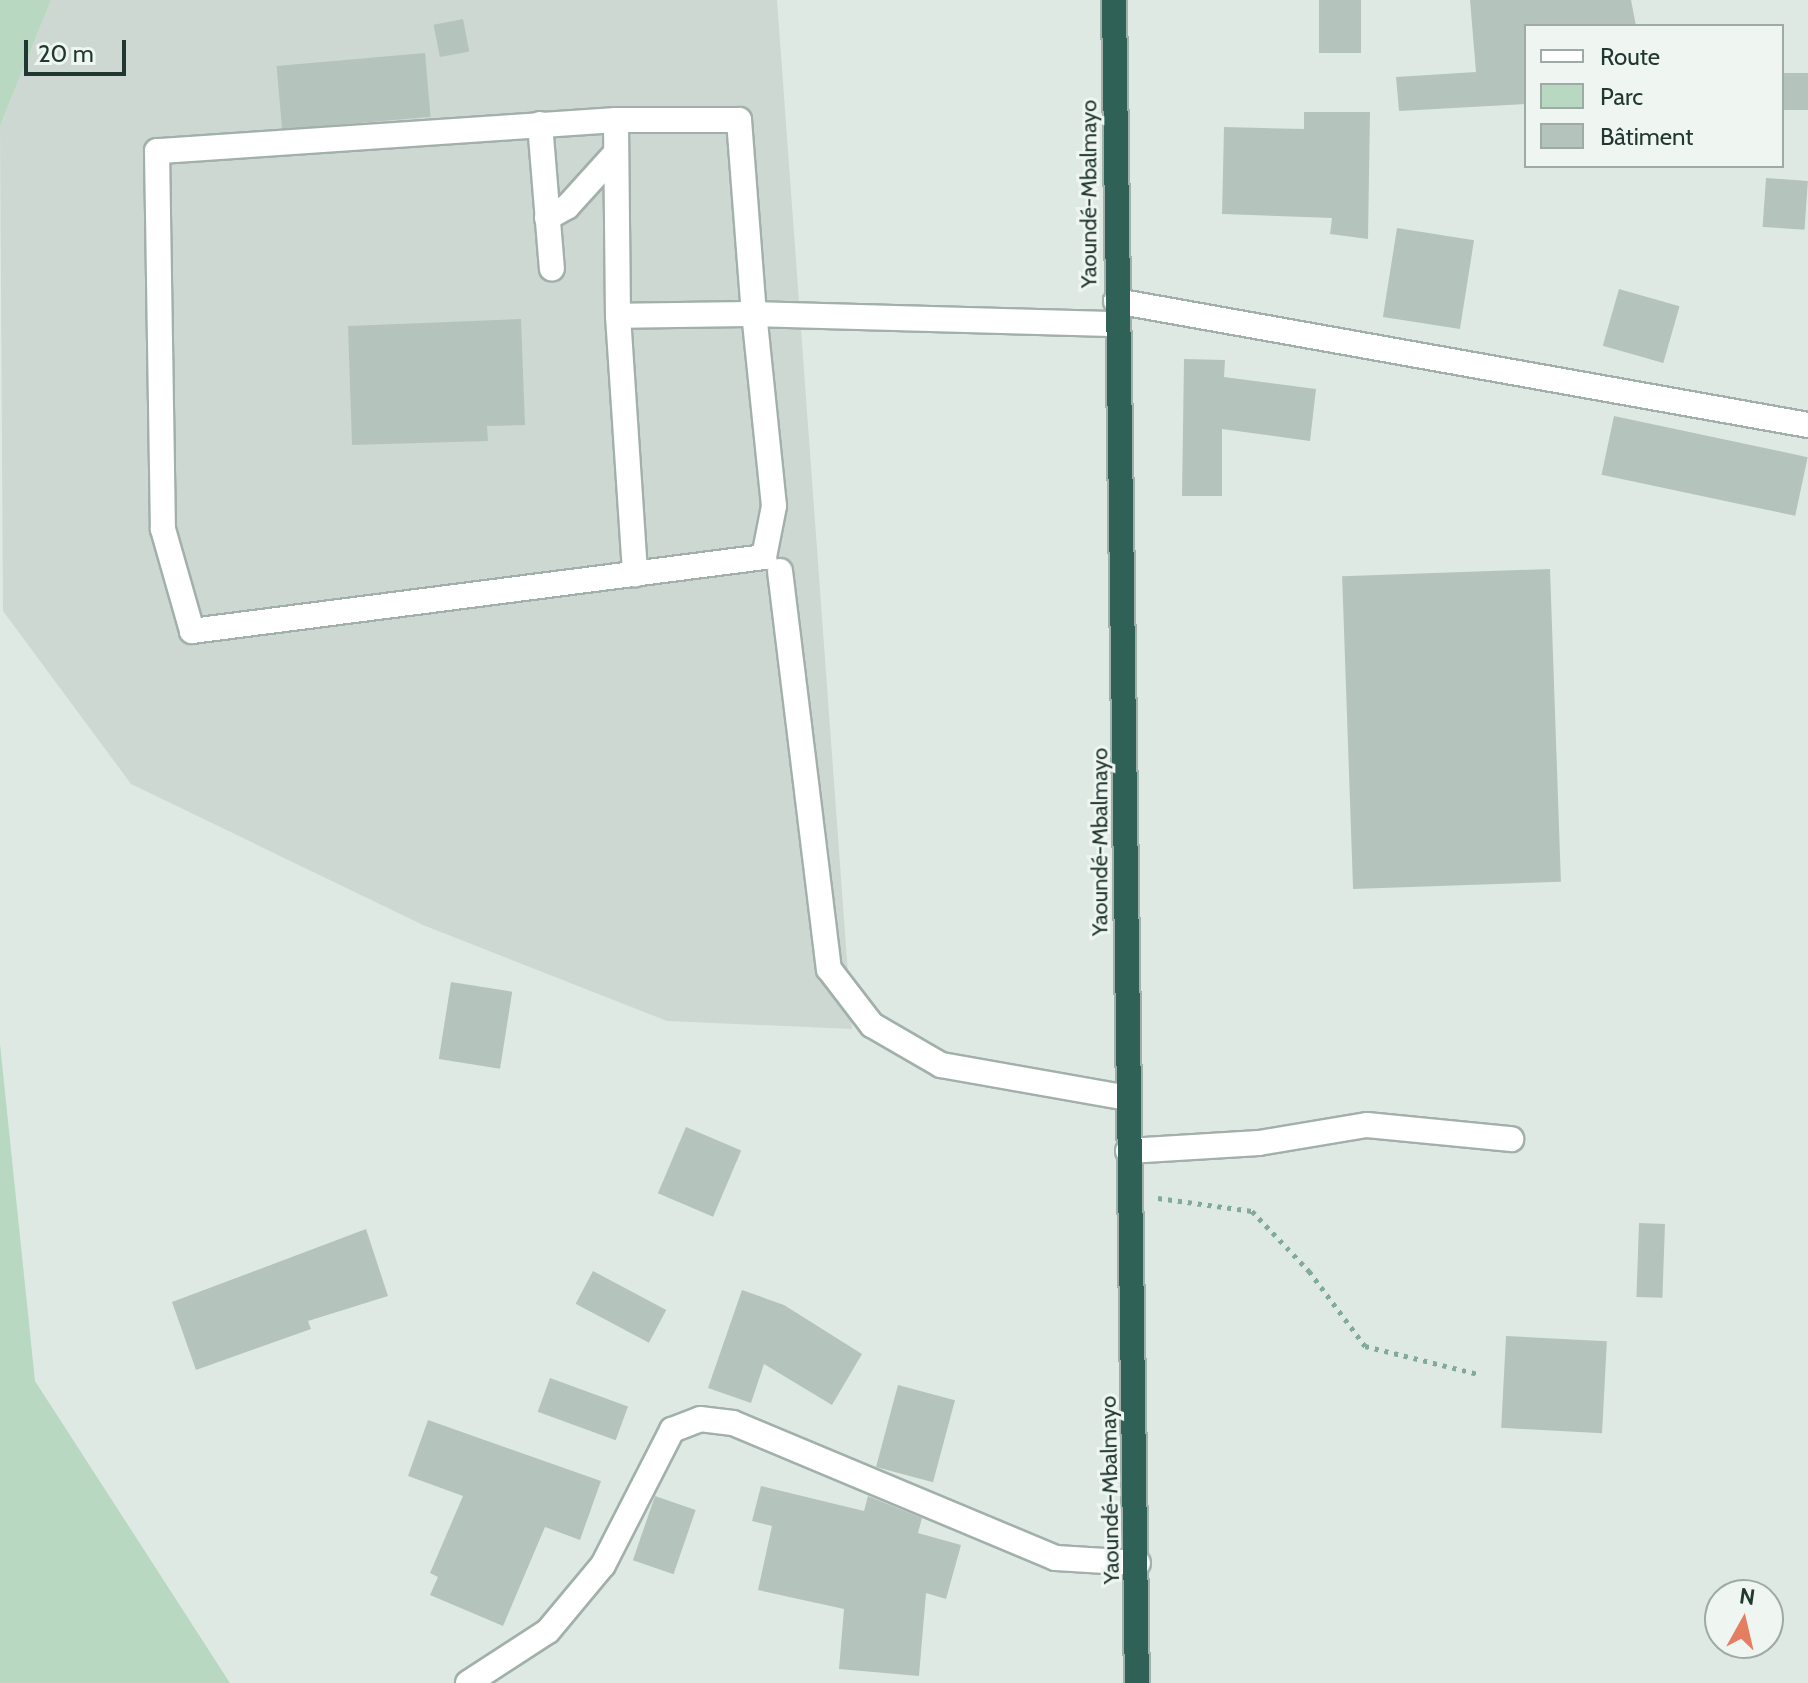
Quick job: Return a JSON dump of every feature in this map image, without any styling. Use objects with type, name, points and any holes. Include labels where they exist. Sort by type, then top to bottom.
[{"type":"highway","name":"Yaoundé-Mbalmayo","points":[[1114,0],[1128,1151],[1138,1563],[1137,1683]]},
{"type":"street","points":[[616,120],[618,316],[635,574]]},
{"type":"street","points":[[616,120],[739,120],[754,314],[774,506],[764,557],[192,631],[163,529],[157,151],[616,120]]},
{"type":"street","points":[[540,124],[552,269]]},
{"type":"street","points":[[547,218],[567,207],[616,153]]},
{"type":"street","points":[[618,316],[1116,312],[1808,425]]},
{"type":"street","points":[[780,571],[829,969],[872,1025],[941,1065],[1128,1098]]},
{"type":"street","points":[[1128,1151],[1259,1143],[1367,1125],[1511,1139]]},
{"type":"street","points":[[468,1683],[548,1631],[603,1565],[672,1430],[700,1419],[733,1423],[1056,1558],[1138,1563]]},
{"type":"path","points":[[1129,1194],[1252,1211],[1309,1271],[1365,1346],[1478,1374]]},
{"type":"shaded area","points":[[51,0],[777,0],[852,1029],[667,1021],[423,925],[131,784],[3,611],[0,126]]},
{"type":"green space","points":[[0,0],[51,0],[0,126]]},
{"type":"green space","points":[[0,1044],[35,1381],[230,1683],[0,1683]]},
{"type":"building","points":[[1319,0],[1361,0],[1361,53],[1319,53]]},
{"type":"building","points":[[1470,0],[1631,0],[1636,24],[1524,24],[1524,104],[1399,111],[1396,77],[1476,72]]},
{"type":"building","points":[[463,19],[469,51],[440,57],[434,25]]},
{"type":"building","points":[[425,53],[431,117],[282,130],[277,66]]},
{"type":"building","points":[[1784,73],[1808,73],[1808,110],[1784,110]]},
{"type":"building","points":[[1304,112],[1370,112],[1368,239],[1330,234],[1332,218],[1222,214],[1224,127],[1304,129]]},
{"type":"building","points":[[1766,178],[1808,181],[1804,230],[1763,227]]},
{"type":"building","points":[[1397,228],[1474,240],[1460,329],[1383,317]]},
{"type":"building","points":[[1619,289],[1680,306],[1663,363],[1603,346]]},
{"type":"building","points":[[521,319],[525,425],[487,426],[488,441],[352,445],[348,326]]},
{"type":"building","points":[[1184,359],[1225,360],[1224,377],[1316,389],[1310,441],[1222,429],[1222,496],[1182,496]]},
{"type":"building","points":[[1614,416],[1808,457],[1795,516],[1602,475]]},
{"type":"building","points":[[1550,569],[1561,882],[1353,889],[1342,576]]},
{"type":"building","points":[[451,982],[512,992],[500,1069],[439,1059]]},
{"type":"building","points":[[686,1127],[741,1150],[713,1217],[658,1193]]},
{"type":"building","points":[[1639,1223],[1665,1224],[1662,1298],[1636,1297]]},
{"type":"building","points":[[366,1229],[388,1296],[308,1321],[311,1329],[196,1370],[172,1302]]},
{"type":"building","points":[[593,1271],[666,1310],[649,1343],[576,1304]]},
{"type":"building","points":[[742,1290],[784,1305],[862,1354],[832,1405],[764,1364],[751,1403],[708,1388]]},
{"type":"building","points":[[1506,1336],[1607,1341],[1602,1433],[1501,1428]]},
{"type":"building","points":[[550,1378],[628,1406],[616,1440],[538,1412]]},
{"type":"building","points":[[898,1385],[955,1400],[933,1482],[876,1467]]},
{"type":"building","points":[[428,1420],[601,1481],[580,1540],[545,1527],[503,1626],[430,1595],[438,1577],[430,1573],[463,1496],[408,1476]]},
{"type":"building","points":[[761,1486],[864,1511],[868,1496],[922,1518],[918,1533],[961,1545],[946,1599],[926,1593],[919,1676],[839,1669],[844,1609],[758,1590],[772,1526],[752,1521]]},
{"type":"building","points":[[655,1496],[696,1510],[674,1574],[633,1560]]}]
